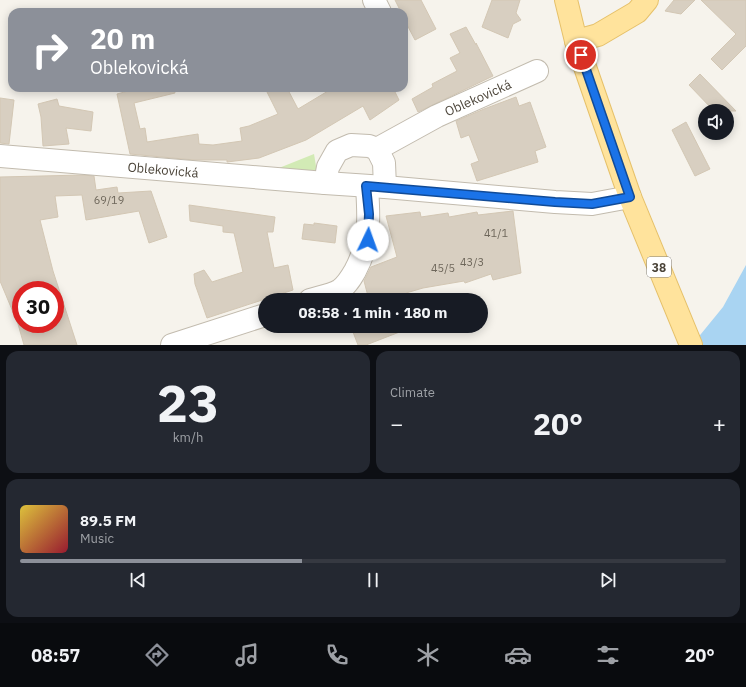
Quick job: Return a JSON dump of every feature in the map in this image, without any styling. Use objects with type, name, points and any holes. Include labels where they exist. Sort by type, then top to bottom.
[{"type":"main road","name":"38","points":[[566,0],[576,41],[630,197],[689,341]]},
{"type":"main road","points":[[576,41],[598,35],[637,12],[647,0]]},
{"type":"street","name":"Oblekovická","points":[[377,149],[437,116],[537,71]]},
{"type":"street","points":[[326,184],[328,167],[337,151],[351,145],[369,146],[377,149],[384,163],[369,214],[368,240],[350,282],[339,291],[333,293]]},
{"type":"street","name":"Oblekovická","points":[[0,156],[555,202],[592,204],[630,197]]},
{"type":"street","points":[[172,345],[258,317]]},
{"type":"green space","points":[[314,154],[318,178],[269,172]]},
{"type":"water","points":[[746,265],[746,345],[692,345],[723,307]]},
{"type":"building","points":[[395,0],[421,0],[436,29],[415,40],[408,27],[408,8],[399,8]]},
{"type":"building","points":[[492,0],[520,0],[516,13],[521,20],[513,24],[508,38],[482,27]]},
{"type":"building","points":[[674,0],[695,0],[681,14],[665,11]]},
{"type":"building","points":[[701,0],[746,0],[746,46],[722,70],[711,59],[736,34]]},
{"type":"building","points":[[466,27],[493,76],[418,112],[412,99],[433,87],[432,84],[457,71],[450,58],[460,53],[450,34]]},
{"type":"building","points":[[700,74],[729,104],[707,104],[689,85]]},
{"type":"building","points":[[124,92],[175,92],[134,103],[140,129],[145,128],[147,142],[198,134],[199,144],[213,145],[242,141],[240,128],[249,126],[278,114],[267,92],[289,92],[298,109],[326,92],[395,92],[399,100],[370,120],[363,106],[306,140],[259,158],[227,162],[227,160],[194,160],[130,154],[117,94]]},
{"type":"building","points":[[516,97],[519,106],[530,102],[546,147],[535,151],[538,162],[477,181],[471,164],[479,161],[469,135],[461,138],[456,121]]},
{"type":"building","points":[[0,98],[14,100],[9,144],[0,143]]},
{"type":"building","points":[[57,99],[59,106],[93,112],[91,131],[66,128],[69,144],[43,146],[41,117],[38,104]]},
{"type":"building","points":[[686,122],[710,169],[695,176],[672,130]]},
{"type":"building","points":[[94,176],[96,190],[117,187],[118,193],[151,191],[167,237],[149,243],[139,211],[86,220],[82,195],[55,196],[58,217],[40,220],[56,281],[12,281],[12,310],[0,281],[0,177]]},
{"type":"building","points":[[189,205],[275,217],[273,232],[267,232],[274,268],[288,265],[293,290],[284,293],[258,293],[258,301],[207,318],[195,284],[194,274],[204,270],[212,282],[243,272],[234,233],[223,232],[223,226],[190,221]]},
{"type":"building","points":[[513,211],[521,273],[493,280],[491,274],[465,283],[464,281],[423,288],[406,293],[367,293],[364,281],[371,267],[397,257],[386,216],[420,212],[421,217],[448,213],[449,217],[477,212],[478,215]]},
{"type":"building","points":[[314,223],[337,226],[335,243],[302,239],[304,224],[314,225]]},
{"type":"building","points":[[64,305],[77,345],[24,345],[21,333],[64,333]]},
{"type":"building","points":[[353,333],[397,333],[366,345],[358,345]]},
{"type":"route","points":[[368,240],[369,214],[366,186],[592,204],[630,197],[581,55]]}]
